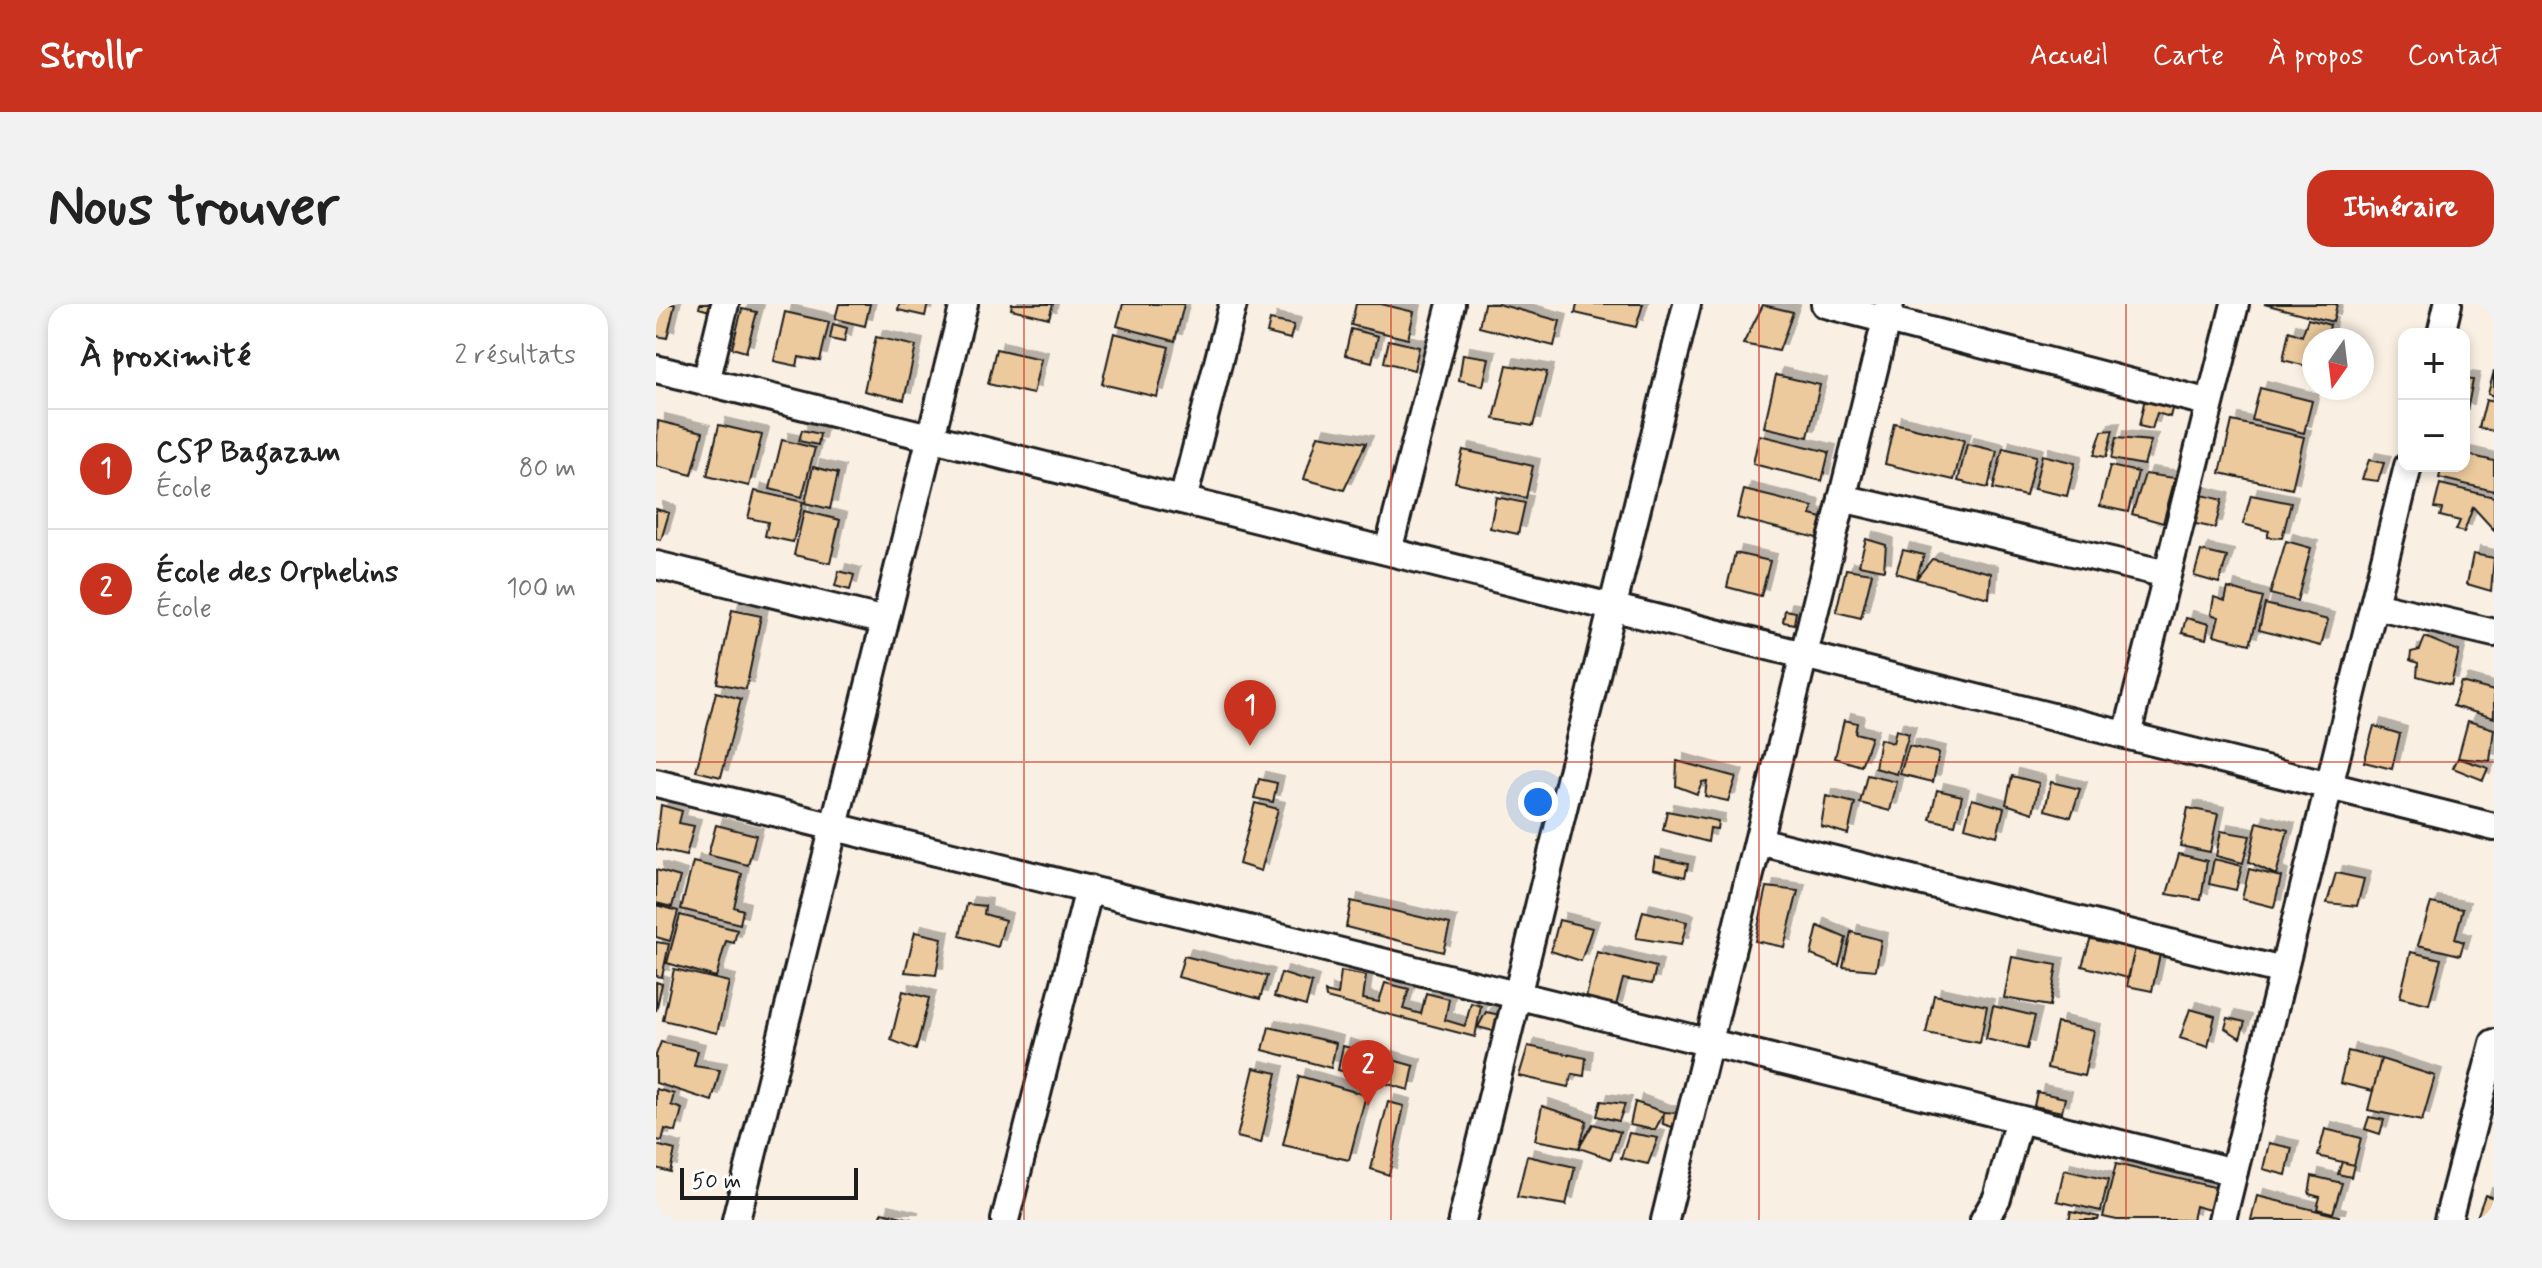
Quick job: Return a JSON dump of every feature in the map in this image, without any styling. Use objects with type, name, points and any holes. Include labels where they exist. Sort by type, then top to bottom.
[{"type":"street","points":[[706,382],[725,304]]},
{"type":"street","points":[[736,1220],[964,304]]},
{"type":"street","points":[[1183,500],[1233,304]]},
{"type":"street","points":[[1388,551],[1451,304]]},
{"type":"street","points":[[1462,1220],[1687,304]]},
{"type":"street","points":[[1825,304],[1888,312],[2210,403]]},
{"type":"street","points":[[2127,735],[2235,304]]},
{"type":"street","points":[[2442,328],[2448,304]]},
{"type":"street","points":[[1665,1220],[1888,312]]},
{"type":"street","points":[[656,369],[2494,827]]},
{"type":"street","points":[[2222,1220],[2407,472]]},
{"type":"street","points":[[1842,498],[2167,574]]},
{"type":"street","points":[[656,565],[885,621]]},
{"type":"street","points":[[2374,605],[2494,633]]},
{"type":"street","points":[[656,783],[2234,1172]]},
{"type":"street","points":[[1758,841],[2283,971]]},
{"type":"street","points":[[1005,1220],[1089,889]]},
{"type":"street","points":[[2448,1220],[2494,1043]]},
{"type":"street","points":[[1984,1220],[1997,1198],[2019,1119]]},
{"type":"building","points":[[656,304],[675,304],[667,338],[656,336]]},
{"type":"building","points":[[700,304],[719,304],[717,313],[699,308]]},
{"type":"building","points":[[839,304],[870,304],[865,326],[835,319]]},
{"type":"building","points":[[899,304],[928,304],[925,316],[898,310]]},
{"type":"building","points":[[1012,304],[1053,304],[1049,318],[1011,309]]},
{"type":"building","points":[[1123,304],[1184,304],[1175,341],[1117,326]]},
{"type":"building","points":[[1356,304],[1381,304],[1414,312],[1408,339],[1351,325]]},
{"type":"building","points":[[1484,304],[1498,304],[1560,321],[1554,346],[1479,327]]},
{"type":"building","points":[[1577,304],[1643,304],[1636,327],[1575,313]]},
{"type":"building","points":[[2264,304],[2337,304],[2333,322]]},
{"type":"building","points":[[1763,305],[1793,312],[1779,351],[1743,344]]},
{"type":"building","points":[[742,309],[757,312],[746,352],[732,348]]},
{"type":"building","points":[[785,312],[829,322],[820,361],[799,357],[797,366],[774,361]]},
{"type":"building","points":[[2308,319],[2330,325],[2329,328],[2305,328]]},
{"type":"building","points":[[1270,320],[1294,325],[1290,339],[1267,333]]},
{"type":"building","points":[[833,324],[847,328],[844,342],[830,339]]},
{"type":"building","points":[[1351,329],[1378,336],[1372,362],[1345,355]]},
{"type":"building","points":[[2289,331],[2302,336],[2302,365],[2283,360]]},
{"type":"building","points":[[1114,333],[1169,347],[1157,397],[1102,384]]},
{"type":"building","points":[[876,337],[916,346],[904,400],[864,391]]},
{"type":"building","points":[[1389,340],[1419,347],[1414,370],[1384,362]]},
{"type":"building","points":[[996,349],[1041,359],[1033,394],[988,384]]},
{"type":"building","points":[[1463,354],[1489,358],[1483,386],[1459,380]]},
{"type":"building","points":[[1507,365],[1547,372],[1533,426],[1494,419]]},
{"type":"building","points":[[2494,371],[2494,396],[2488,394]]},
{"type":"building","points":[[1776,375],[1820,385],[1808,437],[1764,427]]},
{"type":"building","points":[[2260,388],[2312,401],[2304,433],[2252,420]]},
{"type":"building","points":[[2145,398],[2173,405],[2170,417],[2157,413],[2152,429],[2139,426]]},
{"type":"building","points":[[2486,400],[2494,402],[2494,431],[2479,428]]},
{"type":"building","points":[[658,421],[703,432],[692,475],[656,466]]},
{"type":"building","points":[[2232,421],[2304,437],[2292,489],[2220,473]]},
{"type":"building","points":[[1894,423],[1964,440],[1954,480],[1885,464]]},
{"type":"building","points":[[719,425],[762,435],[749,486],[707,476]]},
{"type":"building","points":[[802,430],[820,434],[818,445],[799,441]]},
{"type":"building","points":[[2113,430],[2106,457],[2094,455],[2102,431]]},
{"type":"building","points":[[1318,435],[1366,443],[1344,490],[1304,479]]},
{"type":"building","points":[[1759,435],[1829,452],[1822,481],[1753,464]]},
{"type":"building","points":[[2116,438],[2151,441],[2144,465],[2111,459]]},
{"type":"building","points":[[782,440],[815,448],[802,497],[770,489]]},
{"type":"building","points":[[1967,444],[1997,451],[1988,488],[1958,481]]},
{"type":"building","points":[[2003,448],[2036,456],[2026,496],[1993,489]]},
{"type":"building","points":[[1463,450],[1533,466],[1526,498],[1455,482]]},
{"type":"building","points":[[2042,455],[2075,463],[2067,496],[2034,489]]},
{"type":"building","points":[[2470,455],[2494,461],[2494,491],[2439,478],[2440,472],[2470,472]]},
{"type":"building","points":[[2369,460],[2384,463],[2378,481],[2362,479]]},
{"type":"building","points":[[2110,466],[2138,472],[2128,512],[2100,506]]},
{"type":"building","points":[[813,467],[838,473],[830,509],[805,503]]},
{"type":"building","points":[[2145,474],[2175,478],[2163,523],[2132,514]]},
{"type":"building","points":[[2440,484],[2494,497],[2494,530],[2473,507],[2464,532],[2456,530],[2460,521],[2440,516],[2442,509],[2434,508]]},
{"type":"building","points":[[1744,490],[1813,507],[1811,515],[1822,518],[1817,538],[1737,518]]},
{"type":"building","points":[[755,491],[803,502],[793,542],[765,536],[768,522],[748,518]]},
{"type":"building","points":[[2198,494],[2222,500],[2215,528],[2191,523]]},
{"type":"building","points":[[2251,495],[2291,503],[2282,538],[2267,537],[2269,531],[2243,524]]},
{"type":"building","points":[[1496,497],[1525,503],[1518,534],[1490,528]]},
{"type":"building","points":[[656,509],[669,513],[661,540],[656,539]]},
{"type":"building","points":[[804,511],[840,520],[830,563],[794,555]]},
{"type":"building","points":[[1866,539],[1886,545],[1884,570],[1859,565]]},
{"type":"building","points":[[2286,541],[2311,548],[2297,601],[2270,594]]},
{"type":"building","points":[[1903,550],[1924,555],[1916,579],[1896,573]]},
{"type":"building","points":[[2201,551],[2227,557],[2219,583],[2194,576]]},
{"type":"building","points":[[1735,553],[1770,561],[1761,596],[1727,587]]},
{"type":"building","points":[[2473,554],[2494,558],[2491,591],[2467,584]]},
{"type":"building","points":[[1932,559],[1991,573],[1989,598],[1916,579]]},
{"type":"building","points":[[1846,569],[1872,573],[1861,618],[1836,612]]},
{"type":"building","points":[[839,571],[854,575],[850,590],[835,586]]},
{"type":"building","points":[[2228,588],[2263,598],[2250,644],[2214,635],[2219,617],[2211,614],[2214,597],[2225,601]]},
{"type":"building","points":[[2265,604],[2328,620],[2321,646],[2259,630]]},
{"type":"building","points":[[732,610],[761,616],[746,689],[717,683]]},
{"type":"building","points":[[1785,610],[1796,612],[1794,624],[1783,622]]},
{"type":"building","points":[[2186,618],[2209,624],[2206,639],[2182,633]]},
{"type":"building","points":[[2425,637],[2459,651],[2451,685],[2417,676],[2418,663],[2410,660],[2411,652],[2420,650]]},
{"type":"building","points":[[2461,682],[2494,691],[2494,718],[2453,706]]},
{"type":"building","points":[[716,692],[741,699],[721,777],[696,771]]},
{"type":"building","points":[[1844,720],[1857,723],[1855,733],[1871,737],[1861,766],[1835,758]]},
{"type":"building","points":[[2468,721],[2494,729],[2490,761],[2458,758]]},
{"type":"building","points":[[2374,726],[2400,734],[2392,769],[2364,762]]},
{"type":"building","points":[[1896,730],[1909,734],[1897,774],[1875,768],[1880,739],[1893,743]]},
{"type":"building","points":[[1909,746],[1939,753],[1933,782],[1900,774]]},
{"type":"building","points":[[2458,758],[2488,768],[2483,780],[2453,768]]},
{"type":"building","points":[[1677,761],[1736,777],[1728,801],[1705,796],[1707,781],[1702,782],[1697,794],[1676,786]]},
{"type":"building","points":[[1867,775],[1897,782],[1890,811],[1860,803]]},
{"type":"building","points":[[2012,776],[2039,783],[2033,813],[2006,804]]},
{"type":"building","points":[[1259,779],[1277,783],[1273,802],[1254,798]]},
{"type":"building","points":[[2051,782],[2080,789],[2071,817],[2045,810]]},
{"type":"building","points":[[1937,790],[1962,796],[1955,825],[1930,819]]},
{"type":"building","points":[[1826,796],[1855,803],[1848,834],[1821,826]]},
{"type":"building","points":[[1972,799],[2004,808],[1997,836],[1965,827]]},
{"type":"building","points":[[1255,803],[1278,809],[1261,871],[1239,864]]},
{"type":"building","points":[[661,805],[682,811],[679,823],[694,826],[686,856],[656,849]]},
{"type":"building","points":[[2188,808],[2218,814],[2210,852],[2180,846]]},
{"type":"building","points":[[1667,811],[1718,821],[1717,829],[1710,828],[1708,842],[1663,830]]},
{"type":"building","points":[[2257,822],[2288,830],[2276,875],[2249,862]]},
{"type":"building","points":[[716,825],[756,835],[748,865],[708,855]]},
{"type":"building","points":[[2221,831],[2250,836],[2243,863],[2216,856]]},
{"type":"building","points":[[2179,854],[2207,861],[2201,900],[2167,894]]},
{"type":"building","points":[[1655,857],[1688,864],[1685,877],[1653,869]]},
{"type":"building","points":[[2214,859],[2242,866],[2236,890],[2209,884]]},
{"type":"building","points":[[693,862],[742,874],[734,907],[743,910],[740,924],[681,909]]},
{"type":"building","points":[[2249,869],[2281,877],[2274,907],[2242,899]]},
{"type":"building","points":[[656,870],[680,877],[672,907],[656,903]]},
{"type":"building","points":[[2336,873],[2364,879],[2357,906],[2327,903]]},
{"type":"building","points":[[1767,887],[1798,891],[1784,947],[1755,941]]},
{"type":"building","points":[[1351,901],[1450,924],[1443,952],[1346,927]]},
{"type":"building","points":[[2431,903],[2463,909],[2455,939],[2464,942],[2460,955],[2418,945]]},
{"type":"building","points":[[967,904],[985,906],[984,914],[1005,920],[998,947],[960,936]]},
{"type":"building","points":[[656,905],[678,911],[670,941],[656,937]]},
{"type":"building","points":[[1643,911],[1687,922],[1681,945],[1636,938]]},
{"type":"building","points":[[680,915],[737,930],[734,943],[726,941],[716,977],[667,963]]},
{"type":"building","points":[[1559,920],[1592,928],[1581,961],[1551,951]]},
{"type":"building","points":[[1818,926],[1846,938],[1839,966],[1811,955]]},
{"type":"building","points":[[915,932],[942,938],[936,975],[905,972]]},
{"type":"building","points":[[1851,932],[1881,940],[1876,970],[1843,967]]},
{"type":"building","points":[[2091,937],[2135,948],[2128,978],[2082,966]]},
{"type":"building","points":[[656,942],[669,944],[662,977],[656,976]]},
{"type":"building","points":[[2135,948],[2160,954],[2152,991],[2127,986]]},
{"type":"building","points":[[1597,952],[1656,967],[1652,984],[1623,979],[1615,1009],[1584,1006]]},
{"type":"building","points":[[2411,952],[2441,959],[2429,1004],[2400,997]]},
{"type":"building","points":[[1184,956],[1267,976],[1260,999],[1178,977]]},
{"type":"building","points":[[2012,957],[2057,965],[2050,1006],[2004,998]]},
{"type":"building","points":[[674,969],[729,982],[717,1033],[663,1020]]},
{"type":"building","points":[[1341,971],[1366,976],[1363,999],[1379,1002],[1385,983],[1409,989],[1403,1009],[1421,1014],[1426,993],[1449,999],[1445,1020],[1465,1026],[1471,1003],[1481,1006],[1475,1037],[1326,998],[1325,992],[1338,995]]},
{"type":"building","points":[[1281,973],[1312,983],[1306,1006],[1274,997]]},
{"type":"building","points":[[656,982],[662,984],[656,1011]]},
{"type":"building","points":[[903,991],[929,998],[916,1050],[891,1040]]},
{"type":"building","points":[[1934,995],[1987,1006],[1980,1043],[1926,1033]]},
{"type":"building","points":[[1993,1006],[2035,1016],[2027,1049],[1986,1039]]},
{"type":"building","points":[[2190,1009],[2215,1016],[2208,1047],[2180,1038]]},
{"type":"building","points":[[1486,1012],[1500,1015],[1497,1032],[1478,1027]]},
{"type":"building","points":[[2228,1018],[2245,1022],[2240,1038],[2225,1028]]},
{"type":"building","points":[[2057,1023],[2094,1031],[2084,1076],[2047,1068]]},
{"type":"building","points":[[1269,1027],[1336,1043],[1331,1068],[1263,1050]]},
{"type":"building","points":[[661,1042],[698,1051],[694,1066],[720,1070],[712,1101],[656,1083],[656,1055]]},
{"type":"building","points":[[1343,1046],[1414,1066],[1409,1090],[1338,1070]]},
{"type":"building","points":[[1528,1046],[1586,1058],[1584,1076],[1572,1074],[1568,1087],[1519,1076]]},
{"type":"building","points":[[2348,1051],[2381,1059],[2373,1091],[2340,1083]]},
{"type":"building","points":[[2381,1059],[2435,1076],[2422,1121],[2368,1110]]},
{"type":"building","points":[[1254,1068],[1277,1073],[1261,1143],[1237,1137]]},
{"type":"building","points":[[1299,1076],[1366,1095],[1349,1160],[1283,1145]]},
{"type":"building","points":[[656,1089],[674,1094],[671,1105],[682,1109],[676,1132],[665,1129],[662,1141],[656,1140]]},
{"type":"building","points":[[2037,1092],[2065,1098],[2062,1112],[2034,1106]]},
{"type":"building","points":[[1601,1101],[1625,1104],[1619,1121],[1597,1116]]},
{"type":"building","points":[[1388,1102],[1404,1106],[1389,1175],[1371,1169]]},
{"type":"building","points":[[1635,1102],[1664,1112],[1655,1130],[1630,1125]]},
{"type":"building","points":[[1542,1106],[1587,1121],[1579,1148],[1535,1140]]},
{"type":"building","points":[[1664,1112],[1679,1113],[1675,1128],[1663,1124]]},
{"type":"building","points":[[2369,1117],[2384,1120],[2380,1134],[2365,1129]]},
{"type":"building","points":[[1593,1124],[1620,1132],[1611,1159],[1579,1148]]},
{"type":"building","points":[[2325,1129],[2361,1138],[2354,1165],[2318,1156]]},
{"type":"building","points":[[1629,1133],[1658,1138],[1648,1164],[1621,1158]]},
{"type":"building","points":[[2269,1143],[2292,1148],[2286,1175],[2263,1169]]},
{"type":"building","points":[[656,1145],[675,1150],[670,1172],[656,1168]]},
{"type":"building","points":[[1527,1156],[1575,1167],[1566,1205],[1517,1197]]},
{"type":"building","points":[[2342,1162],[2354,1165],[2351,1177],[2338,1174]]},
{"type":"building","points":[[2116,1164],[2218,1188],[2213,1211],[2195,1206],[2192,1220],[2117,1220],[2103,1217]]},
{"type":"building","points":[[2064,1170],[2108,1180],[2101,1211],[2057,1201]]},
{"type":"building","points":[[2312,1176],[2342,1183],[2333,1213],[2317,1209],[2320,1197],[2309,1194]]},
{"type":"building","points":[[2485,1195],[2494,1198],[2494,1220],[2476,1220]]},
{"type":"building","points":[[2257,1196],[2339,1216],[2338,1220],[2251,1220]]},
{"type":"building","points":[[2071,1211],[2099,1217],[2098,1220],[2069,1220]]},
{"type":"building","points":[[882,1212],[911,1219],[911,1220],[880,1220]]},
{"type":"place","name":"CSP Bagazam","points":[[1250,746]]},
{"type":"place","name":"École des Orphelins","points":[[1368,1106]]}]
